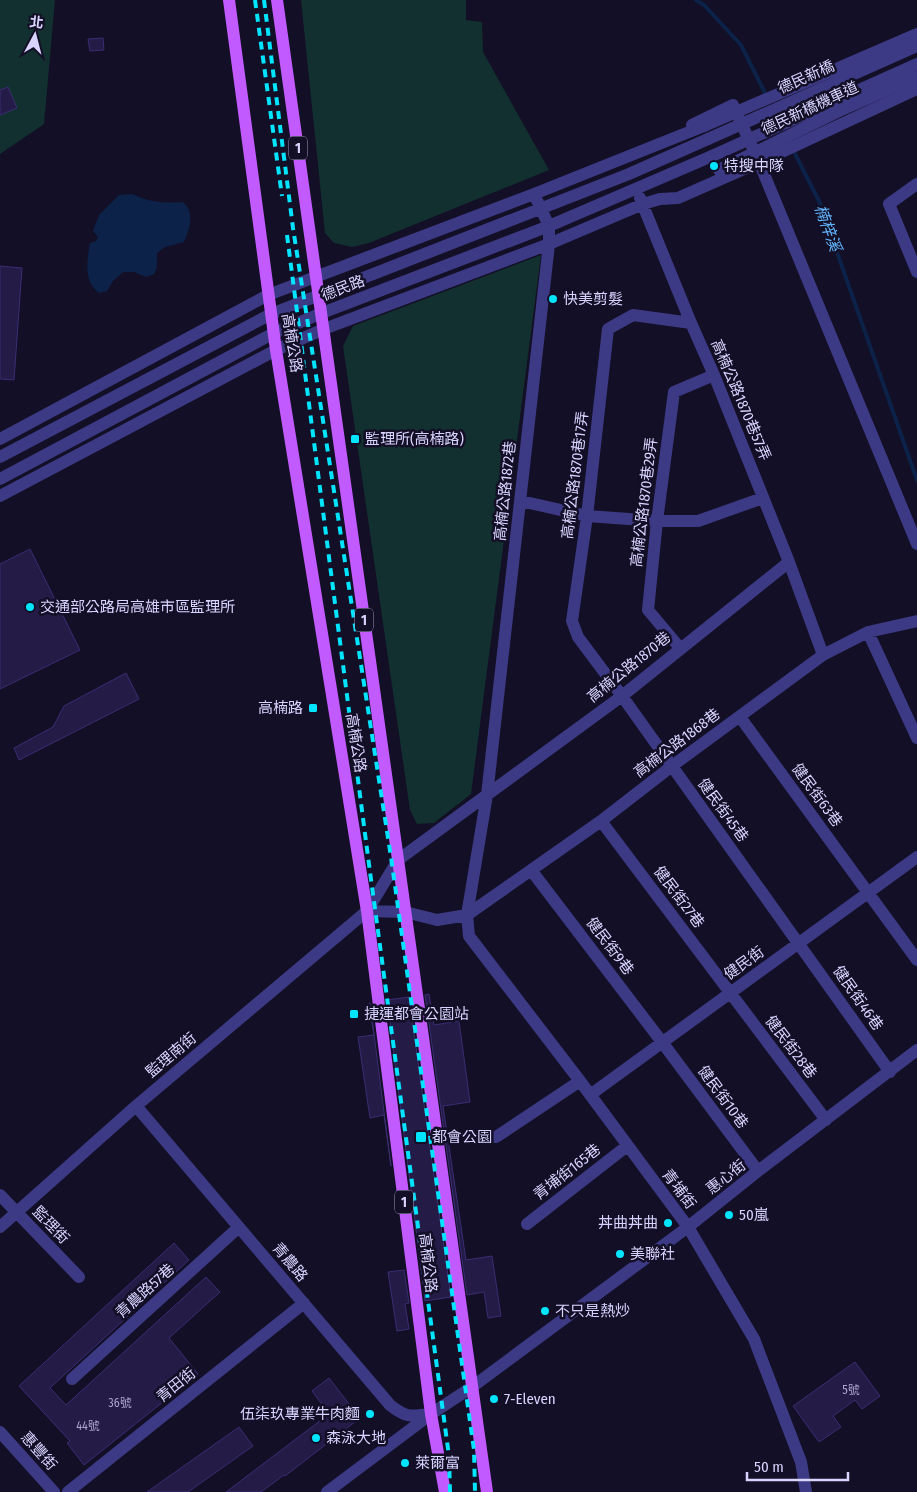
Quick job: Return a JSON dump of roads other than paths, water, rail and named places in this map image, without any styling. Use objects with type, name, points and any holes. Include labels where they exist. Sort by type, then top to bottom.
[{"type":"main road","name":"高楠公路","points":[[229,0],[276,350],[367,911],[431,1414],[445,1492]]},
{"type":"main road","name":"高楠公路","points":[[277,0],[487,1492]]},
{"type":"street","name":"德民新橋機車道","points":[[622,159],[704,126],[917,34]]},
{"type":"street","name":"德民新橋","points":[[708,139],[917,46]]},
{"type":"street","name":"德民路","points":[[0,479],[274,333],[549,226],[712,156],[917,64]]},
{"type":"street","name":"德民新橋機車道","points":[[660,199],[839,110],[917,77]]},
{"type":"street","points":[[660,199],[678,198],[772,157],[917,89]]},
{"type":"street","points":[[622,159],[733,105],[759,162],[917,544]]},
{"type":"street","name":"德民路","points":[[0,457],[271,314],[629,174],[708,139]]},
{"type":"street","name":"德民路","points":[[0,438],[268,295],[622,159]]},
{"type":"street","name":"高楠公路1870巷57弄","points":[[622,159],[643,204],[690,323],[714,375],[789,562],[823,655]]},
{"type":"street","points":[[917,184],[889,204],[917,272]]},
{"type":"street","name":"高楠公路1872巷","points":[[470,936],[467,915],[487,795],[549,244],[549,226],[534,194]]},
{"type":"street","name":"德民路","points":[[0,496],[276,350],[324,329],[549,244],[643,204],[660,199]]},
{"type":"street","name":"高楠公路1870巷17弄","points":[[622,696],[578,637],[572,621],[587,516],[608,328],[633,315],[690,323]]},
{"type":"street","name":"高楠公路1870巷29弄","points":[[680,648],[648,610],[657,521],[674,392],[714,375]]},
{"type":"street","points":[[521,501],[587,516],[657,521],[698,521],[763,498]]},
{"type":"street","name":"高楠公路1870巷","points":[[398,860],[622,696],[789,562]]},
{"type":"street","name":"高楠公路1868巷","points":[[467,915],[601,821],[672,766],[823,655],[868,632],[917,621]]},
{"type":"street","points":[[868,632],[917,738]]},
{"type":"street","name":"健民街45巷","points":[[622,696],[799,943]]},
{"type":"street","name":"健民街63巷","points":[[740,717],[917,960]]},
{"type":"street","name":"健民街27巷","points":[[601,821],[730,993]]},
{"type":"street","name":"健民街","points":[[590,1095],[917,857]]},
{"type":"street","name":"監理南街","points":[[0,1227],[136,1106],[367,911],[398,860]]},
{"type":"street","name":"健民街9巷","points":[[532,870],[662,1042]]},
{"type":"street","points":[[367,911],[405,912],[437,920],[467,915]]},
{"type":"street","name":"青埔街","points":[[470,936],[688,1227],[754,1338],[801,1462],[806,1492]]},
{"type":"street","name":"健民街46巷","points":[[799,943],[890,1072]]},
{"type":"street","name":"健民街28巷","points":[[730,993],[826,1120]]},
{"type":"street","name":"健民街10巷","points":[[662,1042],[758,1171]]},
{"type":"street","name":"惠心街","points":[[327,1492],[431,1414],[472,1388],[688,1227],[917,1050]]},
{"type":"street","points":[[496,1137],[580,1081]]},
{"type":"street","name":"青農路","points":[[136,1106],[390,1404],[404,1415],[431,1414]]},
{"type":"street","name":"青埔街165巷","points":[[527,1224],[627,1146]]},
{"type":"street","name":"監理街","points":[[0,1195],[80,1277]]},
{"type":"street","name":"青農路57巷","points":[[72,1379],[239,1227]]},
{"type":"street","name":"青田街","points":[[68,1492],[304,1303]]},
{"type":"street","name":"惠豐街","points":[[0,1432],[54,1492]]},
{"type":"water","points":[[132,194],[157,202],[183,202],[187,206],[190,216],[188,231],[184,242],[165,247],[157,253],[157,267],[154,274],[146,277],[134,272],[123,272],[113,281],[107,291],[99,293],[90,283],[87,270],[90,243],[96,241],[98,237],[93,231],[99,215],[119,195]]},
{"type":"waterway","name":"楠梓溪","points":[[696,0],[704,5],[741,45],[767,97]]},
{"type":"waterway","name":"楠梓溪","points":[[793,150],[819,201],[917,480]]},
{"type":"railway","points":[[255,0],[282,196]]},
{"type":"railway","points":[[264,0],[293,228],[391,857],[474,1450],[475,1492]]},
{"type":"railway","points":[[287,235],[370,872],[449,1456],[450,1492]]},
{"type":"place","name":"特搜中隊","points":[[714,166]]},
{"type":"place","name":"快美剪髮","points":[[553,299]]},
{"type":"place","name":"監理所(高楠路)","points":[[355,439]]},
{"type":"place","name":"交通部公路局高雄市區監理所","points":[[30,607]]},
{"type":"place","name":"高楠路","points":[[313,708]]},
{"type":"place","name":"捷運都會公園站","points":[[354,1014]]},
{"type":"place","name":"都會公園","points":[[421,1137]]},
{"type":"place","name":"50嵐","points":[[729,1215]]},
{"type":"place","name":"丼曲丼曲","points":[[668,1223]]},
{"type":"place","name":"美聯社","points":[[620,1254]]},
{"type":"place","name":"不只是熱炒","points":[[545,1311]]},
{"type":"place","name":"7-Eleven","points":[[494,1399]]},
{"type":"place","name":"伍柒玖專業牛肉麵","points":[[370,1414]]},
{"type":"place","name":"森泳大地","points":[[316,1438]]},
{"type":"place","name":"萊爾富","points":[[405,1463]]}]
